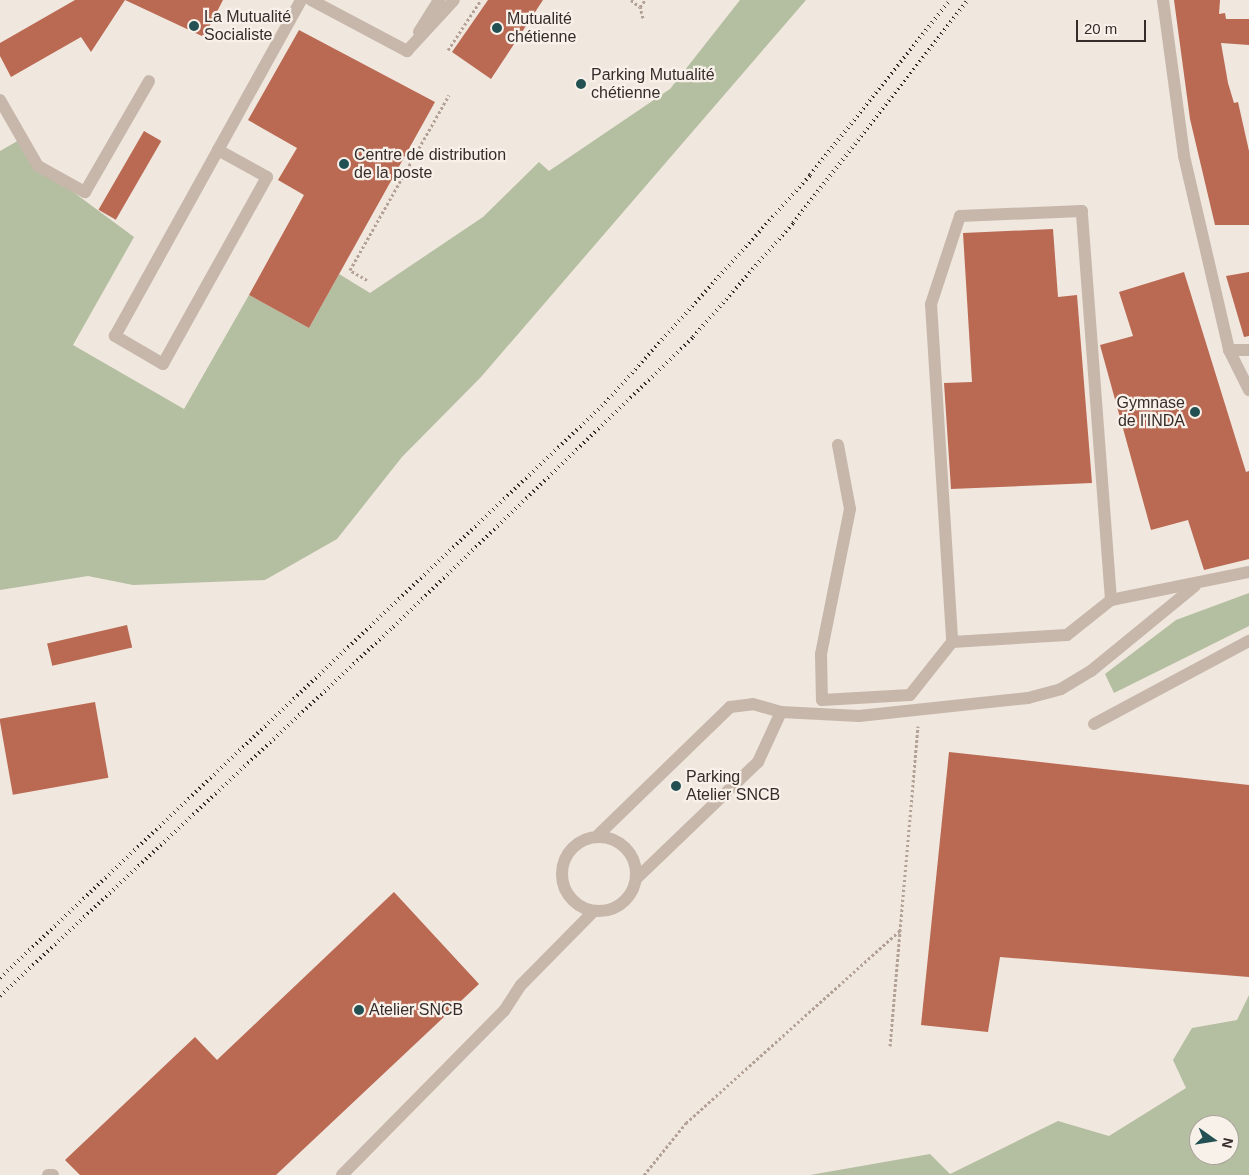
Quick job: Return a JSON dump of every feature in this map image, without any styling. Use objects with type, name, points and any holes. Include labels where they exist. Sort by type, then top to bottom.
[{"type":"street","points":[[218,150],[267,177],[163,364],[114,336],[301,0]]},
{"type":"street","points":[[311,0],[407,51]]},
{"type":"street","points":[[407,51],[439,0]]},
{"type":"street","points":[[407,51],[454,0]]},
{"type":"street","points":[[1163,0],[1175,110],[1229,350],[1249,390]]},
{"type":"street","points":[[0,100],[38,166],[85,192],[149,81]]},
{"type":"street","points":[[838,445],[850,509],[821,654],[822,700],[910,695],[952,642],[931,304],[960,216],[1082,211],[1111,600]]},
{"type":"street","points":[[1229,350],[1249,350]]},
{"type":"street","points":[[952,642],[1067,635],[1111,600],[1249,572]]},
{"type":"street","points":[[592,912],[568,895],[562,873],[570,851],[596,837],[730,707],[753,704],[781,712],[859,716],[1028,698],[1061,689],[1091,671],[1197,584]]},
{"type":"street","points":[[1094,724],[1249,641]]},
{"type":"street","points":[[342,1175],[504,1011],[521,985],[592,912],[622,905],[637,878],[758,762],[781,712]]},
{"type":"street","points":[[596,837],[612,839],[626,848],[635,862],[637,878]]},
{"type":"street","points":[[48,1175],[53,1175]]},
{"type":"path","points":[[448,50],[482,0]]},
{"type":"path","points":[[631,0],[640,6],[643,18]]},
{"type":"path","points":[[640,6],[645,0]]},
{"type":"path","points":[[367,280],[350,270],[449,95]]},
{"type":"path","points":[[890,1046],[919,711]]},
{"type":"path","points":[[644,1175],[686,1123],[900,930]]},
{"type":"green space","points":[[740,0],[806,0],[481,377],[402,457],[337,539],[265,580],[133,585],[88,576],[0,590],[0,151],[21,139],[38,166],[134,237],[73,345],[184,409],[249,295],[309,328],[339,274],[370,293],[483,217],[539,162],[549,171],[670,89]]},
{"type":"green space","points":[[1249,593],[1249,626],[1114,693],[1105,674],[1176,620]]},
{"type":"green space","points":[[1249,995],[1249,1175],[810,1175],[930,1154],[950,1174],[1058,1121],[1109,1136],[1186,1088],[1173,1060],[1192,1028],[1237,1020]]},
{"type":"building","points":[[75,0],[125,0],[91,52],[81,37],[11,77],[0,56],[0,43]]},
{"type":"building","name":"La Mutualité Socialiste","points":[[125,0],[223,0],[204,37]]},
{"type":"building","name":"Mutualité chétienne","points":[[488,0],[543,0],[491,79],[452,52]]},
{"type":"building","points":[[1174,0],[1220,0],[1219,14],[1225,13],[1226,19],[1249,19],[1249,45],[1221,43],[1228,83],[1234,103],[1238,102],[1249,151],[1249,225],[1215,225],[1190,119]]},
{"type":"building","name":"Centre de distribution de la poste","points":[[299,30],[435,102],[309,328],[249,295],[304,195],[278,180],[297,148],[248,120]]},
{"type":"building","points":[[144,131],[161,141],[116,220],[98,210]]},
{"type":"building","points":[[1053,229],[1058,297],[1077,295],[1092,483],[951,489],[944,383],[972,382],[963,233]]},
{"type":"building","name":"Gymnase de l'INDA","points":[[1184,272],[1246,472],[1249,471],[1249,559],[1204,570],[1188,520],[1151,530],[1100,345],[1133,336],[1119,292]]},
{"type":"building","points":[[1249,272],[1249,336],[1244,337],[1226,276]]},
{"type":"building","points":[[127,625],[132,647],[52,666],[47,643]]},
{"type":"building","points":[[95,702],[108,778],[13,795],[0,719]]},
{"type":"building","points":[[949,752],[1249,785],[1249,977],[1000,957],[988,1032],[921,1025]]},
{"type":"building","name":"Atelier SNCB","points":[[394,892],[479,984],[276,1175],[80,1175],[65,1160],[195,1037],[217,1060]]},
{"type":"railway","points":[[0,978],[605,403],[810,175],[950,0]]},
{"type":"railway","points":[[0,996],[393,627],[693,337],[793,223],[968,0]]},
{"type":"place","name":"La Mutualité Socialiste","points":[[194,26]]},
{"type":"place","name":"Mutualité chétienne","points":[[497,28]]},
{"type":"place","name":"Parking Mutualité chétienne","points":[[581,84]]},
{"type":"place","name":"Centre de distribution de la poste","points":[[344,164]]},
{"type":"place","name":"Gymnase de l'INDA","points":[[1195,412]]},
{"type":"place","name":"Parking Atelier SNCB","points":[[676,786]]},
{"type":"place","name":"Atelier SNCB","points":[[359,1010]]}]
